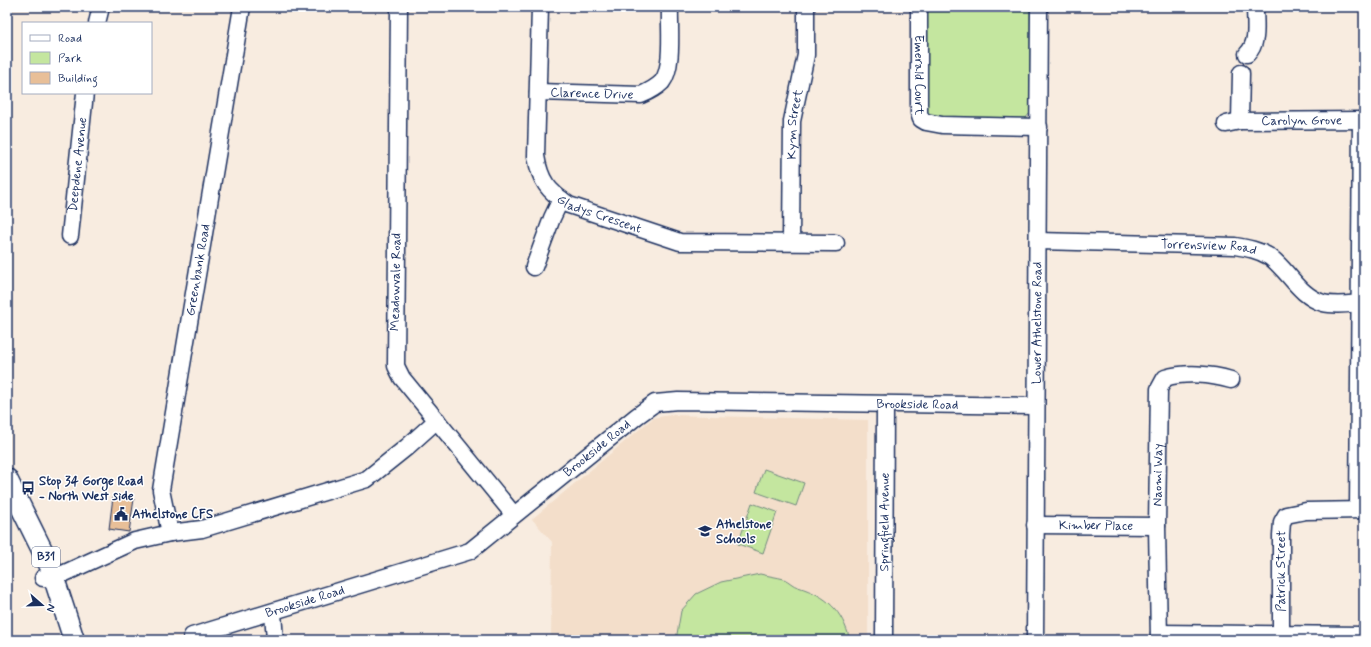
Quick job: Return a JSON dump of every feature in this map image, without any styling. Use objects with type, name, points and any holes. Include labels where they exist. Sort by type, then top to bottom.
[{"type":"main road","name":"B31","points":[[7,479],[74,640]]},
{"type":"main road","name":"B31","points":[[7,500],[49,578],[63,640]]},
{"type":"street","points":[[97,22],[101,7]]},
{"type":"street","name":"Greenbank Road","points":[[170,533],[161,490],[242,7]]},
{"type":"street","name":"Meadowvale Road","points":[[399,7],[396,366],[402,378],[514,515]]},
{"type":"street","name":"Gladys Crescent","points":[[540,7],[536,156],[539,171],[546,186],[561,199],[569,205],[680,242],[836,243]]},
{"type":"street","name":"Clarence Drive","points":[[538,92],[641,95],[651,90],[662,81],[668,71],[670,7]]},
{"type":"street","name":"Kym Street","points":[[791,242],[792,121],[806,55],[806,7]]},
{"type":"street","name":"Emerald Court","points":[[919,7],[919,113],[921,119],[926,122],[942,125],[1039,127]]},
{"type":"street","name":"Lower Athelstone Road","points":[[1035,640],[1035,406],[1038,241],[1039,7]]},
{"type":"street","points":[[1246,54],[1253,48],[1255,7]]},
{"type":"street","name":"Carolyn Grove","points":[[1241,72],[1233,122],[1362,120]]},
{"type":"street","name":"Deepdene Avenue","points":[[70,236],[85,94]]},
{"type":"street","points":[[1361,510],[1360,303],[1363,186],[1362,120]]},
{"type":"street","points":[[534,267],[552,218],[561,199]]},
{"type":"street","name":"Torrensview Road","points":[[1038,241],[1235,246],[1249,248],[1269,257],[1303,292],[1314,299],[1325,303],[1360,303]]},
{"type":"street","name":"Naomi Way","points":[[1159,636],[1157,526],[1158,389],[1165,378],[1176,375],[1218,376],[1231,380]]},
{"type":"street","name":"Brookside Road","points":[[192,636],[273,613],[470,550],[655,403],[678,401],[1035,406]]},
{"type":"street","name":"Springfield Avenue","points":[[884,640],[885,404]]},
{"type":"street","points":[[49,578],[128,543],[170,533],[202,529],[367,479],[407,447],[437,420]]},
{"type":"street","name":"Patrick Street","points":[[1281,634],[1281,535],[1282,522],[1286,515],[1306,511],[1361,510]]},
{"type":"street","name":"Kimber Place","points":[[1035,525],[1157,526]]},
{"type":"street","points":[[273,613],[275,640]]},
{"type":"street","points":[[1159,636],[1281,634],[1364,635]]},
{"type":"shaded area","name":"Athelstone Schools","points":[[670,415],[868,420],[868,640],[551,640],[552,542],[532,519],[653,418]]},
{"type":"green space","points":[[927,7],[1030,7],[1030,113],[1024,120],[934,119],[927,113]]},
{"type":"green space","points":[[764,469],[804,483],[796,506],[756,492]]},
{"type":"green space","points":[[752,503],[777,512],[763,553],[738,544]]},
{"type":"green space","points":[[760,574],[784,579],[794,586],[817,595],[825,600],[838,612],[843,620],[850,640],[676,640],[681,611],[696,594],[721,582]]},
{"type":"building","name":"Athelstone CFS","points":[[113,497],[134,499],[129,532],[109,529]]},
{"type":"place","name":"Stop 34 Gorge Road - North West side","points":[[28,488]]},
{"type":"place","name":"Athelstone CFS","points":[[121,514]]},
{"type":"place","name":"Athelstone Schools","points":[[705,531]]}]
